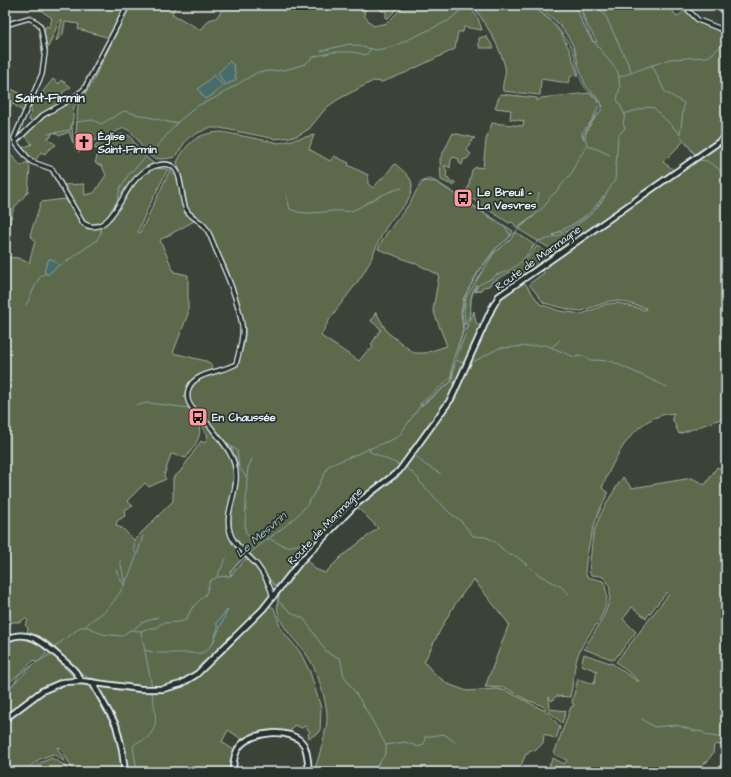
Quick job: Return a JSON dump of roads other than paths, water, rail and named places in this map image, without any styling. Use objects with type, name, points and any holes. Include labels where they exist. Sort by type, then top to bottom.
[{"type":"main road","name":"Route de Marmagne","points":[[5,719],[50,686],[67,681],[92,682],[150,690],[163,689],[181,684],[191,678],[208,664],[274,598],[301,561],[354,505],[393,477],[407,461],[451,399],[492,308],[499,296],[726,137]]},
{"type":"main road","points":[[5,640],[14,636],[29,636],[37,639],[52,650],[74,670],[81,681]]},
{"type":"main road","points":[[92,682],[116,725],[122,749],[125,772]]},
{"type":"main road","points":[[233,772],[235,754],[243,743],[257,736],[280,733],[292,735],[303,744],[307,756],[309,772]]},
{"type":"street","points":[[16,141],[43,115],[73,98],[84,89],[128,5]]},
{"type":"street","points":[[684,5],[698,20],[726,31]]},
{"type":"street","points":[[5,25],[27,18],[33,19],[41,28],[45,52],[42,74],[16,133],[16,141],[32,162],[52,169],[82,223],[90,227],[101,224],[109,219],[129,188],[140,175],[154,166],[160,165],[170,166],[178,173],[184,207],[206,228],[226,272],[242,325],[236,364],[227,369],[195,380],[189,388],[187,396],[189,405],[212,429],[233,458],[236,481],[229,520],[229,531],[231,536],[260,569],[274,598]]},
{"type":"water","points":[[230,61],[234,66],[236,80],[225,85],[218,73]]},
{"type":"water","points":[[214,75],[223,86],[213,95],[205,99],[198,89]]},
{"type":"water","points":[[49,259],[52,259],[59,265],[47,275],[44,270]]},
{"type":"water","points":[[228,609],[213,643],[218,627],[216,623]]},
{"type":"waterway","points":[[321,51],[349,44],[376,50],[392,47],[448,21],[467,5]]},
{"type":"waterway","name":"Le Mesvrin","points":[[249,554],[287,525],[301,512],[312,497],[328,466],[398,437],[421,405],[451,381],[455,360],[464,330],[462,312],[466,294],[479,272],[496,249],[545,206],[550,197],[573,171],[576,162],[586,148],[587,143],[583,136],[602,106],[586,89],[582,82],[574,54],[567,39],[551,21],[533,5]]},
{"type":"waterway","name":"Le Mesvrin","points":[[465,329],[470,318],[471,299],[477,286],[496,275],[515,267],[525,258],[538,241],[552,238],[591,214],[601,202],[615,180],[618,136],[625,128],[623,123],[625,115],[617,99],[620,87],[618,72],[593,40],[578,5]]},
{"type":"waterway","points":[[597,5],[606,17],[632,72]]},
{"type":"waterway","points":[[619,77],[670,59],[708,57],[726,42]]},
{"type":"waterway","points":[[147,155],[152,152],[178,122],[197,106],[213,99],[258,72],[285,70],[305,64],[313,57],[333,52],[353,52],[366,55],[371,49]]},
{"type":"waterway","points":[[652,65],[665,92],[684,103],[680,135],[695,155]]},
{"type":"waterway","points":[[624,114],[648,107],[654,108],[680,134]]},
{"type":"waterway","points":[[76,122],[93,120],[101,124],[124,111],[172,123],[177,122]]},
{"type":"waterway","points":[[48,134],[70,130],[72,122]]},
{"type":"waterway","points":[[586,146],[610,155]]},
{"type":"waterway","points":[[107,217],[118,199],[120,188],[129,174],[145,158]]},
{"type":"waterway","points":[[698,160],[707,161],[719,169],[726,186]]},
{"type":"waterway","points":[[419,183],[428,179],[433,180],[506,228],[511,237]]},
{"type":"waterway","points":[[286,193],[290,209],[312,213],[352,211],[383,195],[402,188]]},
{"type":"waterway","points":[[535,212],[539,193]]},
{"type":"waterway","points":[[61,265],[96,241],[101,233],[100,227],[107,222]]},
{"type":"waterway","points":[[26,305],[39,278],[45,273]]},
{"type":"waterway","points":[[551,348],[560,340]]},
{"type":"waterway","points":[[471,363],[499,348],[546,345],[574,357],[583,356],[591,360],[611,361],[667,387]]},
{"type":"waterway","points":[[456,360],[464,363]]},
{"type":"waterway","points":[[136,405],[149,403],[188,408]]},
{"type":"waterway","points":[[199,412],[206,419]]},
{"type":"waterway","points":[[227,444],[237,450],[239,467],[247,478],[245,527],[246,533],[252,541],[251,550]]},
{"type":"waterway","points":[[369,448],[370,452],[400,465]]},
{"type":"waterway","points":[[441,474],[424,464],[414,455],[406,467],[450,513],[461,521],[473,536],[486,537],[494,541],[509,555],[516,556],[539,575],[560,586],[569,594]]},
{"type":"waterway","points":[[247,477],[248,468],[252,459]]},
{"type":"waterway","points":[[85,627],[106,610],[119,594],[133,566],[143,536]]},
{"type":"waterway","points":[[267,538],[287,547],[311,542]]},
{"type":"waterway","points":[[134,540],[134,550],[137,555]]},
{"type":"waterway","points":[[250,553],[261,566],[275,591]]},
{"type":"waterway","name":"Le Mesvrin","points":[[53,648],[81,627],[88,627],[102,634],[122,636],[130,630],[141,631],[149,628],[156,628],[162,623],[186,620],[192,608],[206,594],[210,581],[217,577],[230,576],[236,566],[246,556]]},
{"type":"waterway","points":[[217,576],[226,559]]},
{"type":"waterway","points":[[120,560],[125,584]]},
{"type":"waterway","points":[[116,570],[124,585]]},
{"type":"waterway","points":[[278,595],[278,601],[292,613],[304,619],[326,651],[331,655],[340,658],[344,676],[362,703],[386,745],[384,756],[373,772]]},
{"type":"waterway","points":[[134,629],[141,623],[158,617]]},
{"type":"waterway","points":[[141,631],[152,687]]},
{"type":"waterway","points":[[145,650],[157,653],[202,653],[213,643]]},
{"type":"waterway","name":"Le Mesvrin","points":[[5,691],[15,682],[18,676],[51,651]]},
{"type":"waterway","points":[[137,772],[133,746],[147,738],[154,728],[156,716],[152,692]]},
{"type":"waterway","points":[[642,719],[654,727],[676,725],[703,732],[706,735],[726,739]]},
{"type":"waterway","points":[[386,745],[405,742],[419,747],[424,744],[425,737],[444,734],[455,742]]},
{"type":"waterway","points":[[137,767],[160,768],[171,772]]},
{"type":"place","name":"Église Saint-Firmin","points":[[84,142]]},
{"type":"place","name":"Le Breuil - La Vesvres","points":[[463,198]]},
{"type":"place","name":"En Chaussée","points":[[198,417]]},
{"type":"district","name":"Saint-Firmin","points":[[50,98]]}]
